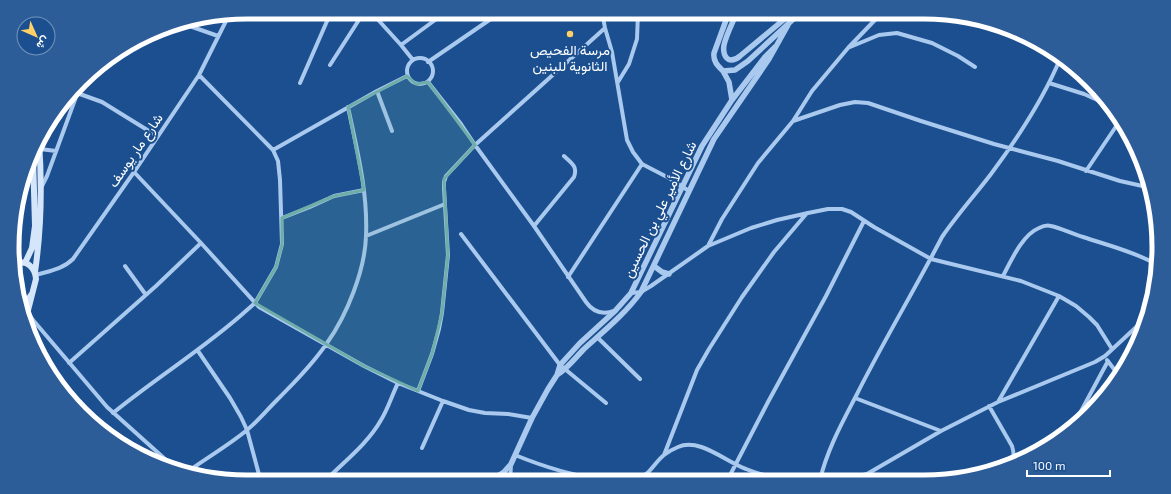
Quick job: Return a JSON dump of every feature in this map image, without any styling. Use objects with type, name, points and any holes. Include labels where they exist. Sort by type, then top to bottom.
[{"type":"main road","points":[[35,273],[39,241],[40,152]]},
{"type":"main road","points":[[25,262],[32,248],[34,233],[33,168]]},
{"type":"main road","points":[[19,263],[25,262],[33,268],[35,273],[36,279],[28,310]]},
{"type":"main road","points":[[25,300],[31,295]]},
{"type":"street","points":[[300,83],[328,19]]},
{"type":"street","points":[[330,65],[360,19]]},
{"type":"street","points":[[377,19],[413,60]]},
{"type":"street","points":[[401,45],[436,19]]},
{"type":"street","points":[[428,62],[491,19]]},
{"type":"street","points":[[603,19],[618,82],[627,140],[633,152],[642,164],[669,178],[689,191]]},
{"type":"street","points":[[618,82],[629,64],[637,39],[638,19]]},
{"type":"street","points":[[726,19],[713,58],[729,82],[732,100]]},
{"type":"street","points":[[734,19],[724,45],[725,56],[731,60],[740,56],[787,22]]},
{"type":"street","name":"شارع الأمير علي بن الحسين","points":[[499,475],[511,464],[532,418],[558,375],[565,370],[579,354],[631,305],[641,292],[714,139],[765,66],[775,47],[783,36],[789,19]]},
{"type":"street","name":"شارع الأمير علي بن الحسين","points":[[787,22],[791,19]]},
{"type":"street","points":[[708,246],[722,219],[758,163],[793,121],[812,91],[848,48],[876,19]]},
{"type":"street","name":"شارع مار يوسف","points":[[35,273],[58,269],[73,258],[134,172],[199,75],[227,20]]},
{"type":"street","points":[[723,71],[730,71],[740,67],[748,61],[787,22]]},
{"type":"street","points":[[190,26],[218,36]]},
{"type":"street","points":[[418,391],[432,354],[442,313],[448,255],[444,182],[446,176],[475,145],[605,28]]},
{"type":"street","points":[[848,48],[879,35],[897,33],[932,43],[958,56],[975,67]]},
{"type":"street","name":"شارع الأمير علي بن الحسين","points":[[558,375],[560,365],[580,343],[615,311],[631,293],[702,146],[732,100],[765,57],[775,47]]},
{"type":"street","points":[[424,59],[428,62],[432,66],[433,72],[428,82],[416,84],[411,81],[408,76],[408,67],[413,60],[424,59]]},
{"type":"street","points":[[821,475],[823,466],[840,425],[942,237],[1010,148],[1031,116],[1058,63]]},
{"type":"street","points":[[113,413],[167,372],[198,351],[234,322],[255,302],[276,267],[282,244],[279,168],[278,161],[273,150],[199,75]]},
{"type":"street","points":[[273,150],[377,91],[408,76]]},
{"type":"street","points":[[428,82],[453,113],[534,226],[589,307],[600,313],[615,311]]},
{"type":"street","points":[[1049,83],[1084,94],[1098,100]]},
{"type":"street","points":[[377,91],[392,131]]},
{"type":"street","points":[[80,93],[102,102],[157,136]]},
{"type":"street","points":[[40,190],[47,176],[75,98]]},
{"type":"street","points":[[793,121],[840,105],[855,102],[868,103],[921,121],[1058,161],[1086,171],[1143,186]]},
{"type":"street","points":[[193,468],[247,430],[293,384],[327,344],[352,296],[360,273],[365,250],[366,209],[362,172],[348,107]]},
{"type":"street","points":[[1086,171],[1117,125]]},
{"type":"street","points":[[41,149],[56,151]]},
{"type":"street","points":[[534,226],[574,177],[576,172],[575,168],[564,156]]},
{"type":"street","points":[[568,276],[642,164]]},
{"type":"street","points":[[134,172],[259,307],[398,383],[469,410],[532,418]]},
{"type":"street","points":[[282,218],[334,196],[364,190]]},
{"type":"street","points":[[366,236],[445,204]]},
{"type":"street","points":[[631,293],[641,292],[708,246],[751,228],[808,213],[828,209],[842,209],[851,212],[920,254],[931,259],[1021,281],[1059,296],[1076,306],[1089,317],[1097,325],[1112,349]]},
{"type":"street","points":[[645,475],[664,455],[697,370],[709,349],[742,297],[774,252],[808,213]]},
{"type":"street","points":[[730,475],[826,296],[864,221]]},
{"type":"street","points":[[1003,276],[1016,252],[1026,239],[1034,231],[1046,226],[1052,226],[1084,238],[1122,249],[1152,261]]},
{"type":"street","points":[[461,234],[560,365],[606,403]]},
{"type":"street","points":[[69,363],[146,295],[201,243]]},
{"type":"street","points":[[125,266],[146,295]]},
{"type":"street","points":[[654,266],[662,272],[669,274]]},
{"type":"street","points":[[998,402],[1059,296]]},
{"type":"street","points":[[31,319],[113,413],[166,460]]},
{"type":"street","points":[[864,475],[941,431],[989,406],[1085,366],[1104,356],[1138,325]]},
{"type":"street","points":[[597,337],[640,379]]},
{"type":"street","points":[[198,351],[241,417],[247,430],[259,475]]},
{"type":"street","points":[[1104,356],[1116,371]]},
{"type":"street","points":[[1081,412],[1108,361]]},
{"type":"street","points":[[329,475],[364,442],[376,428],[398,383]]},
{"type":"street","points":[[855,398],[941,431]]},
{"type":"street","points":[[422,448],[443,401]]},
{"type":"street","points":[[989,406],[1006,434],[1014,452],[1012,457]]},
{"type":"street","points":[[664,455],[678,447],[691,444],[716,453],[745,469],[766,475]]},
{"type":"street","points":[[515,455],[538,464],[580,475]]},
{"type":"street","points":[[510,475],[511,464]]},
{"type":"highlighted area","points":[[407,76],[416,84],[428,82],[475,145],[444,179],[448,255],[442,313],[432,354],[418,391],[364,366],[255,303],[276,267],[282,244],[282,218],[334,196],[364,190],[348,107]]},
{"type":"place","name":"مرسة الفحيص الثانوية للبنين","points":[[570,34]]}]
